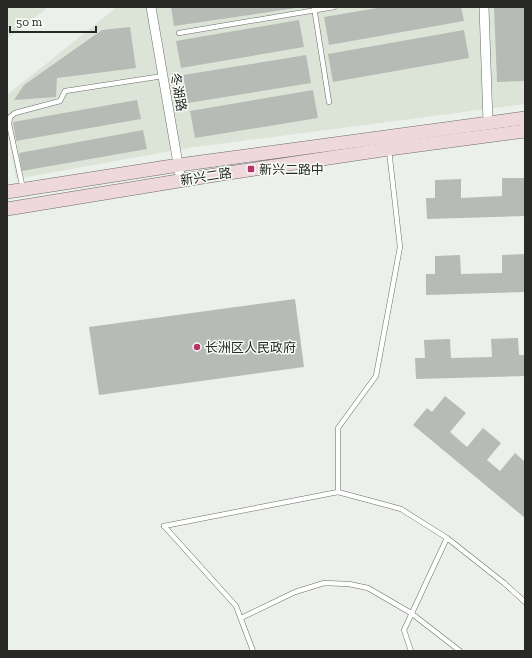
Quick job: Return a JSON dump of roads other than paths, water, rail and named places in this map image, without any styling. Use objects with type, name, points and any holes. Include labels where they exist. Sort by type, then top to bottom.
[{"type":"main road","name":"新兴二路","points":[[7,192],[179,165],[525,118]]},
{"type":"main road","name":"新兴二路","points":[[7,210],[389,149],[525,131]]},
{"type":"street","name":"冬湖路","points":[[151,7],[181,181]]},
{"type":"street","points":[[484,7],[488,122]]},
{"type":"lane","points":[[179,33],[314,9],[334,7]]},
{"type":"lane","points":[[314,9],[329,102]]},
{"type":"lane","points":[[23,190],[9,124],[10,117],[15,114],[60,101],[65,91],[163,76]]},
{"type":"lane","points":[[338,492],[338,428],[376,376],[400,247],[389,149]]},
{"type":"lane","points":[[254,651],[236,606],[164,526],[338,492],[401,509],[447,538],[504,583],[525,602]]},
{"type":"lane","points":[[411,651],[404,630],[447,538]]},
{"type":"lane","points":[[241,618],[295,592],[324,583],[349,584],[368,588],[411,613],[460,651]]},
{"type":"place","name":"新兴二路中","points":[[251,169]]},
{"type":"place","name":"长洲区人民政府","points":[[197,347]]}]
